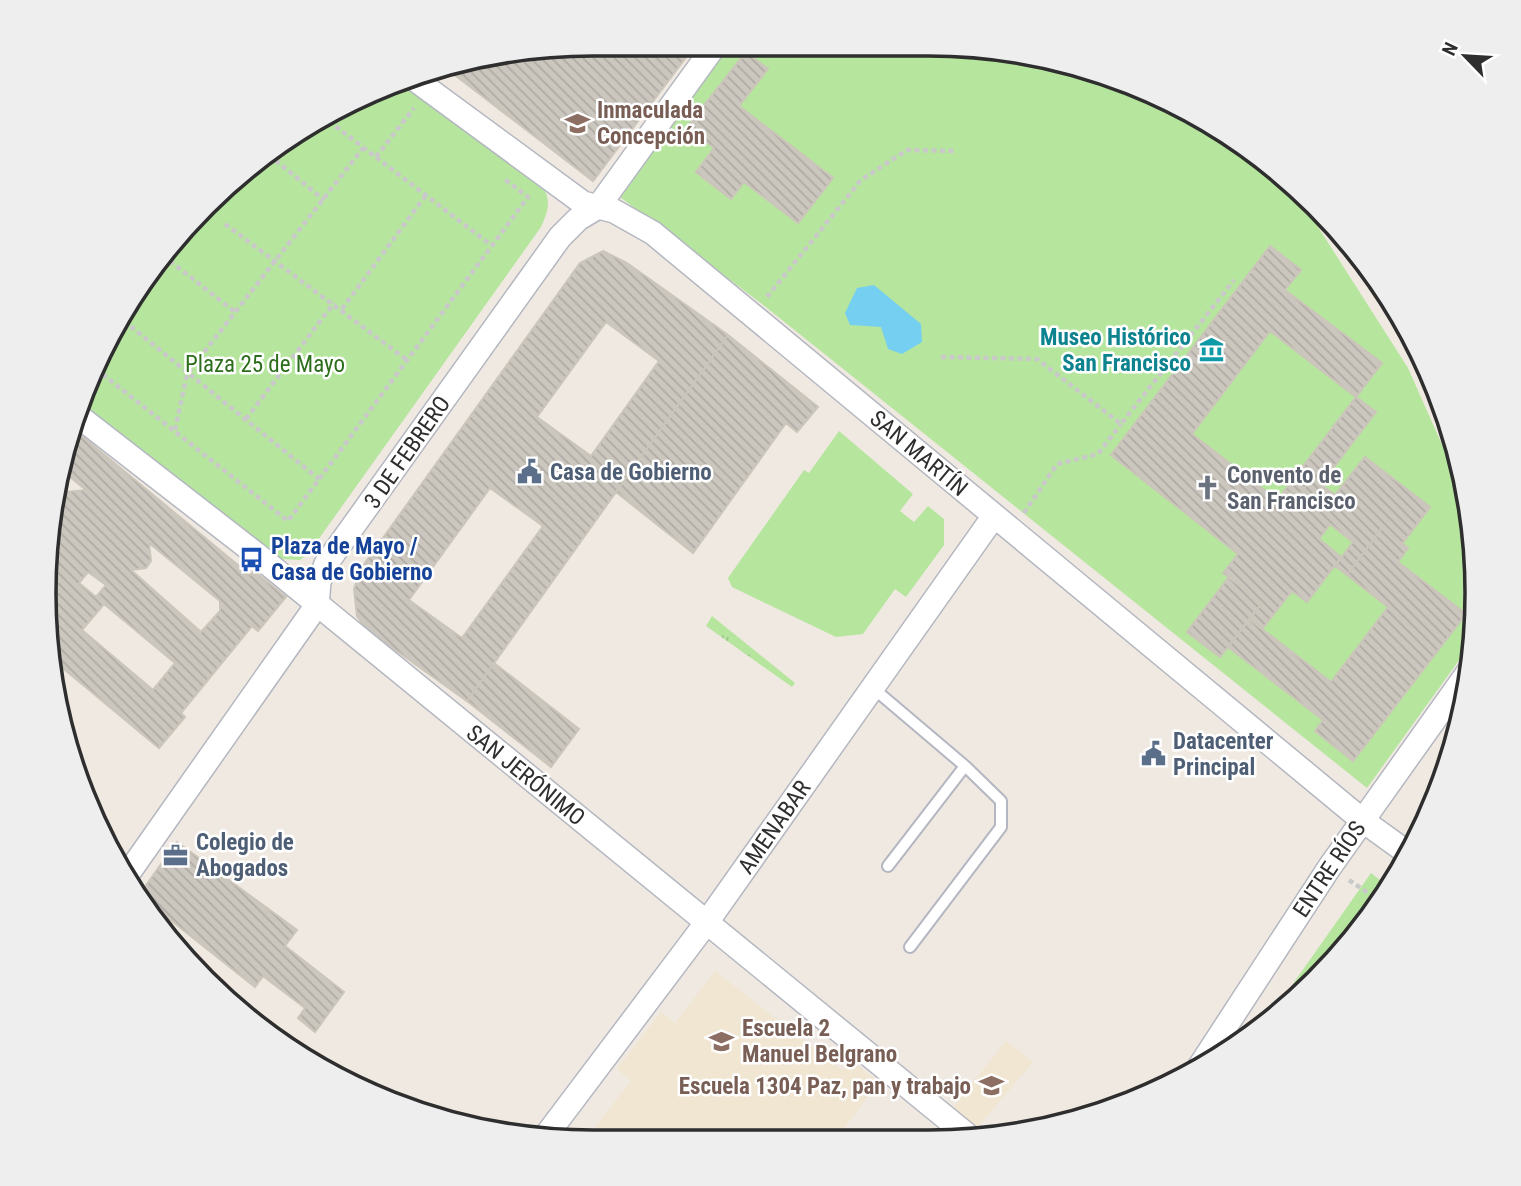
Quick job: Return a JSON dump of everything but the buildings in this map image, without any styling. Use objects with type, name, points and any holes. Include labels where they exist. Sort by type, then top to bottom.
[{"type":"street","name":"3 DE FEBRERO","points":[[132,868],[317,605],[319,582],[326,564],[560,237],[578,219],[598,207],[707,56]]},
{"type":"street","name":"SAN MARTÍN","points":[[421,84],[568,194],[583,203],[633,219],[653,233],[1362,820],[1400,848]]},
{"type":"street","name":"SAN JERÓNIMO","points":[[84,420],[317,605],[960,1129]]},
{"type":"street","name":"AMENABAR","points":[[552,1128],[707,922],[994,516]]},
{"type":"street","name":"ENTRE RÍOS","points":[[1212,1048],[1329,868],[1456,688]]},
{"type":"lane","points":[[873,688],[965,765],[1001,801],[1000,827],[910,947]]},
{"type":"lane","points":[[888,866],[965,765]]},
{"type":"path","points":[[406,101],[424,116]]},
{"type":"path","points":[[376,157],[414,107]]},
{"type":"path","points":[[332,124],[491,245]]},
{"type":"path","points":[[175,430],[187,374],[363,148]]},
{"type":"path","points":[[762,304],[861,180],[907,150],[957,151]]},
{"type":"path","points":[[275,161],[324,200]]},
{"type":"path","points":[[103,374],[288,520],[528,197],[497,173]]},
{"type":"path","points":[[342,309],[426,195]]},
{"type":"path","points":[[225,224],[407,360]]},
{"type":"path","points":[[171,262],[235,312]]},
{"type":"path","points":[[1023,513],[1057,464],[1098,454],[1234,280]]},
{"type":"path","points":[[246,419],[334,303]]},
{"type":"path","points":[[128,324],[319,479]]},
{"type":"path","points":[[941,358],[1037,359],[1121,424]]},
{"type":"path","points":[[1329,868],[1371,895]]},
{"type":"shaded area","name":"Escuela 2 Manuel Belgrano","points":[[715,971],[842,1070],[850,1060],[879,1082],[843,1130],[593,1130],[631,1081],[617,1069],[661,1012],[675,1023]]},
{"type":"shaded area","name":"Escuela 1304 Paz, pan y trabajo","points":[[1006,1041],[1033,1062],[977,1127],[951,1110]]},
{"type":"green space","points":[[718,56],[928,56],[998,61],[1033,66],[1101,84],[1166,111],[1255,167],[1308,213],[1408,368],[1448,458],[1455,488],[1464,558],[1464,628],[1461,658],[1367,788],[762,304],[616,194]]},
{"type":"green space","name":"Plaza 25 de Mayo","points":[[411,87],[542,184],[548,200],[547,210],[541,227],[308,554],[300,560],[281,559],[88,410],[111,355],[128,324],[167,266],[213,213],[266,167],[324,128],[355,111]]},
{"type":"green space","points":[[839,431],[913,494],[900,511],[914,522],[928,506],[944,519],[944,545],[906,597],[895,589],[863,634],[836,637],[732,587],[728,578],[804,470],[809,473]]},
{"type":"green space","points":[[712,616],[795,683],[792,687],[706,626]]},
{"type":"green space","points":[[1371,873],[1381,881],[1354,920],[1308,973],[1287,992]]},
{"type":"water","points":[[874,285],[921,324],[922,342],[902,354],[888,349],[881,327],[850,325],[845,313],[857,288]]},
{"type":"place","name":"Inmaculada Concepción","points":[[577,123]]},
{"type":"place","name":"Museo Histórico San Francisco","points":[[1211,350]]},
{"type":"place","name":"Casa de Gobierno","points":[[530,472]]},
{"type":"place","name":"Convento de San Francisco","points":[[1207,488]]},
{"type":"place","name":"Plaza de Mayo / Casa de Gobierno","points":[[251,559]]},
{"type":"place","name":"Datacenter Principal","points":[[1153,754]]},
{"type":"place","name":"Colegio de Abogados","points":[[176,855]]},
{"type":"place","name":"Escuela 2 Manuel Belgrano","points":[[722,1041]]},
{"type":"place","name":"Escuela 1304 Paz, pan y trabajo","points":[[991,1086]]}]
